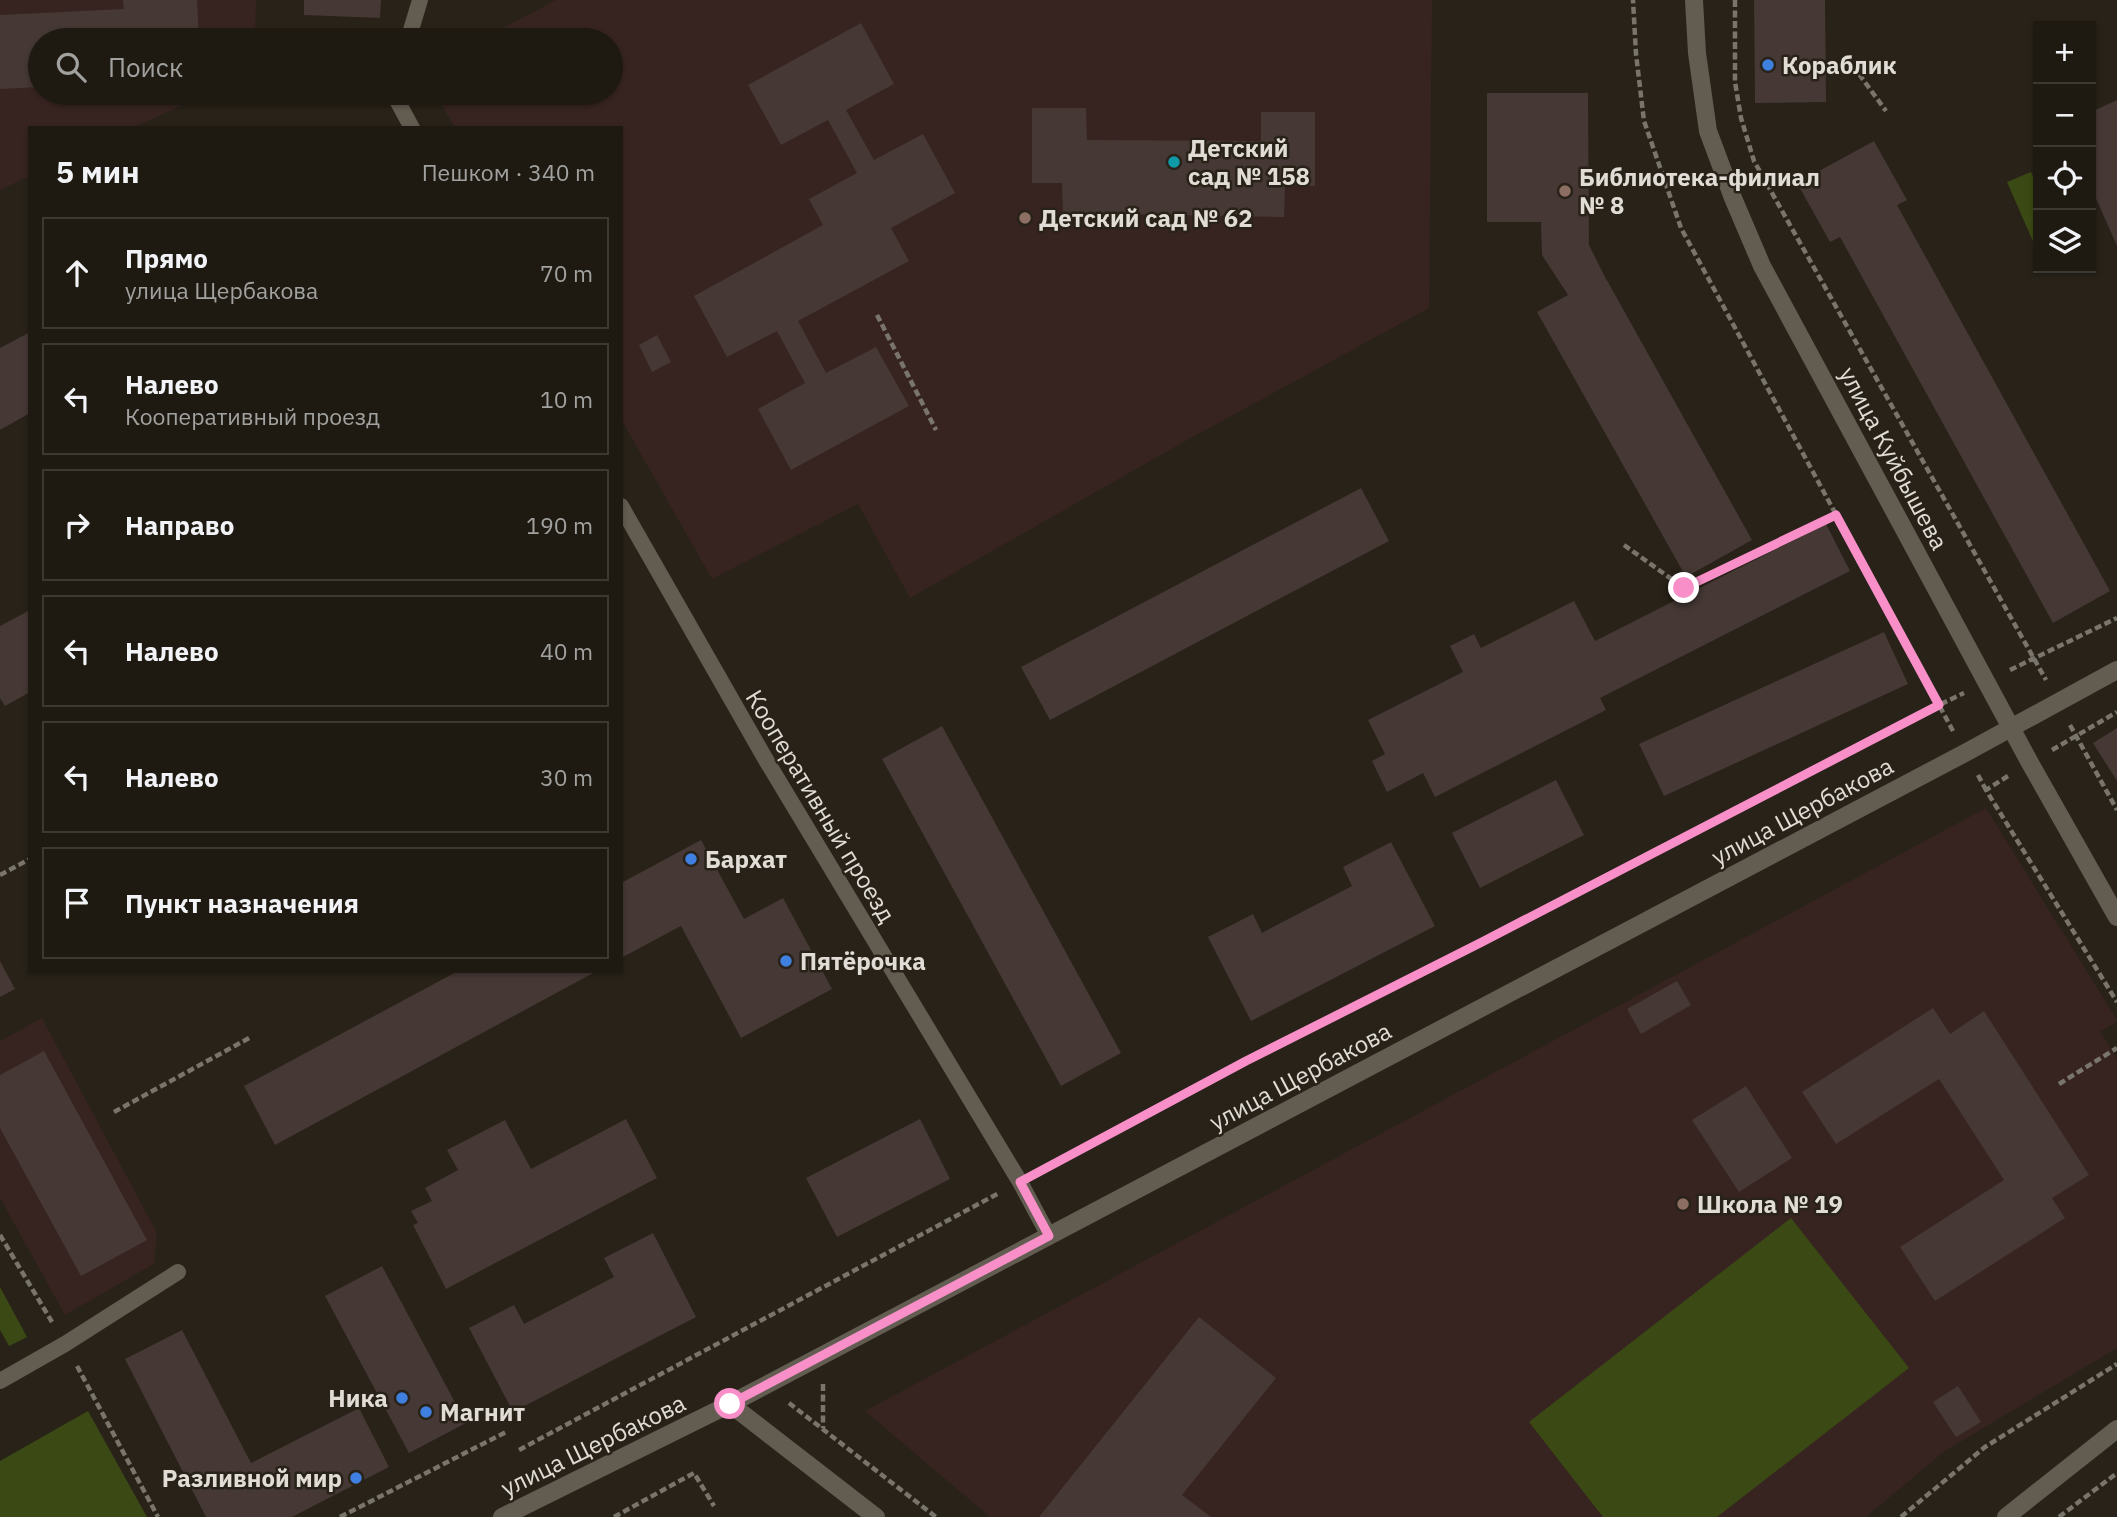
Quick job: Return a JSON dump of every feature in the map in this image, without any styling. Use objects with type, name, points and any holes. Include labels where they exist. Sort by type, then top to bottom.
[{"type":"street","name":"улица Куйбышева","points":[[1694,0],[1708,131],[1762,266],[1986,682],[2117,917]]},
{"type":"street","name":"улица Щербакова","points":[[502,1517],[822,1356],[2012,728],[2117,670]]},
{"type":"street","points":[[730,1404],[876,1517]]},
{"type":"street","points":[[2006,1517],[2117,1429]]},
{"type":"lane","points":[[412,28],[420,0]]},
{"type":"lane","points":[[400,105],[411,126]]},
{"type":"lane","name":"Кооперативный проезд","points":[[623,509],[766,760],[1020,1182],[1049,1236]]},
{"type":"lane","points":[[0,1381],[65,1344],[178,1272]]},
{"type":"path","points":[[1633,0],[1644,121],[1681,228],[1939,705]]},
{"type":"path","points":[[1735,0],[1735,82],[1741,118],[1754,162],[2117,810]]},
{"type":"path","points":[[1859,74],[1886,111]]},
{"type":"path","points":[[877,315],[936,429]]},
{"type":"path","points":[[1624,545],[1684,588],[1836,515]]},
{"type":"path","points":[[519,1450],[1246,1061],[1939,705],[2117,618]]},
{"type":"path","points":[[0,874],[28,860]]},
{"type":"path","points":[[114,1112],[251,1037]]},
{"type":"path","points":[[2059,1084],[2117,1048]]},
{"type":"path","points":[[0,1235],[65,1344],[158,1517]]},
{"type":"path","points":[[822,1356],[823,1429]]},
{"type":"path","points":[[1901,1517],[1985,1447],[2117,1364]]},
{"type":"path","points":[[766,1385],[936,1517]]},
{"type":"path","points":[[340,1517],[508,1431]]},
{"type":"path","points":[[614,1517],[694,1473],[714,1506]]},
{"type":"path","points":[[2059,1517],[2117,1473]]},
{"type":"shaded area","points":[[0,0],[256,0],[255,28],[28,28],[28,105],[182,105],[137,126],[28,126],[28,177],[0,190]]},
{"type":"shaded area","name":"Детский сад № 62","points":[[556,0],[1432,0],[1429,308],[1171,449],[910,598],[858,504],[712,579],[623,423],[623,126],[454,126],[442,105],[623,105],[623,28],[503,28]]},
{"type":"shaded area","name":"Школа № 19","points":[[1986,808],[2117,1020],[2100,1032],[2117,1059],[2117,1348],[1945,1451],[1866,1517],[990,1517],[865,1411]]},
{"type":"shaded area","points":[[42,1018],[157,1233],[154,1264],[65,1315],[0,1198],[0,1041]]},
{"type":"green space","points":[[2031,172],[2033,177],[2033,242],[2007,182]]},
{"type":"green space","points":[[1791,1218],[1909,1368],[1717,1517],[1603,1517],[1529,1422]]},
{"type":"green space","points":[[0,1287],[27,1337],[9,1346],[0,1330]]},
{"type":"green space","points":[[88,1411],[147,1517],[0,1517],[0,1461]]},
{"type":"building","points":[[123,0],[197,0],[198,28],[28,28],[28,88],[0,89],[0,15],[124,9]]},
{"type":"building","points":[[304,0],[381,0],[380,18],[304,15]]},
{"type":"building","points":[[1754,0],[1825,0],[1826,102],[1755,103]]},
{"type":"building","points":[[861,23],[894,84],[846,110],[874,160],[923,134],[955,193],[891,228],[909,261],[798,321],[826,373],[876,347],[909,406],[791,470],[758,409],[805,383],[777,331],[727,357],[694,296],[823,225],[809,199],[857,173],[828,120],[781,145],[748,85]]},
{"type":"building","points":[[1487,93],[1588,93],[1589,245],[1752,540],[1686,577],[1537,312],[1568,295],[1542,255],[1541,222],[1487,222]]},
{"type":"building","points":[[2117,100],[2117,246],[2096,198],[2096,110]]},
{"type":"building","name":"Детский сад № 158","points":[[1032,108],[1086,108],[1087,140],[1261,141],[1261,112],[1315,112],[1315,186],[1285,185],[1284,217],[1063,213],[1062,183],[1032,183]]},
{"type":"building","points":[[1874,141],[1907,200],[1897,205],[2110,591],[2053,623],[1840,237],[1830,242],[1797,183]]},
{"type":"building","points":[[28,333],[28,414],[0,430],[0,348]]},
{"type":"building","points":[[657,335],[671,362],[652,372],[639,345]]},
{"type":"building","points":[[1361,488],[1389,541],[1050,720],[1021,667]]},
{"type":"building","points":[[1826,524],[1850,571],[1600,698],[1606,710],[1435,797],[1423,773],[1387,792],[1372,761],[1385,754],[1368,720],[1463,672],[1450,646],[1474,634],[1481,648],[1574,601],[1595,641]]},
{"type":"building","points":[[28,611],[28,693],[5,706],[0,698],[0,626]]},
{"type":"building","points":[[1884,632],[1908,684],[1664,796],[1639,744]]},
{"type":"building","points":[[942,726],[1121,1053],[1061,1086],[882,759]]},
{"type":"building","points":[[2117,728],[2117,781],[2093,743]]},
{"type":"building","points":[[1556,780],[1584,835],[1480,888],[1452,833]]},
{"type":"building","points":[[701,840],[744,919],[783,898],[832,989],[741,1038],[681,926],[623,957],[623,882]]},
{"type":"building","points":[[1391,842],[1435,926],[1251,1021],[1208,937],[1253,914],[1262,933],[1352,886],[1343,867]]},
{"type":"building","points":[[0,961],[15,989],[0,997]]},
{"type":"building","points":[[454,973],[593,973],[275,1145],[244,1086]]},
{"type":"building","points":[[1677,981],[1691,1005],[1641,1034],[1627,1009]]},
{"type":"building","points":[[1933,1008],[1950,1034],[1984,1011],[2089,1175],[2052,1198],[2065,1218],[1935,1301],[1900,1247],[2004,1180],[1939,1079],[1836,1144],[1802,1092]]},
{"type":"building","points":[[44,1051],[147,1240],[81,1276],[0,1128],[0,1075]]},
{"type":"building","points":[[1746,1086],[1792,1158],[1739,1192],[1692,1120]]},
{"type":"building","points":[[626,1119],[657,1178],[446,1289],[413,1225],[418,1223],[411,1211],[432,1201],[425,1188],[458,1170],[447,1150],[505,1120],[531,1169]]},
{"type":"building","points":[[920,1119],[950,1179],[837,1237],[806,1178]]},
{"type":"building","points":[[653,1233],[696,1317],[513,1412],[469,1328],[514,1305],[524,1324],[614,1277],[604,1258]]},
{"type":"building","points":[[382,1266],[466,1423],[409,1453],[325,1296]]},
{"type":"building","points":[[1199,1317],[1276,1378],[1182,1495],[1211,1517],[1039,1517]]},
{"type":"building","points":[[182,1330],[251,1463],[359,1408],[389,1467],[292,1517],[206,1517],[125,1359]]},
{"type":"building","points":[[1958,1386],[1981,1422],[1956,1437],[1933,1402]]},
{"type":"place","name":"Кораблик","points":[[1768,65]]},
{"type":"place","name":"Детский сад № 158","points":[[1174,162]]},
{"type":"place","name":"Библиотека-филиал № 8","points":[[1565,191]]},
{"type":"place","name":"Детский сад № 62","points":[[1025,218]]},
{"type":"place","name":"Бархат","points":[[691,859]]},
{"type":"place","name":"Пятёрочка","points":[[786,961]]},
{"type":"place","name":"Школа № 19","points":[[1683,1204]]},
{"type":"place","name":"Ника","points":[[402,1398]]},
{"type":"place","name":"Магнит","points":[[426,1412]]},
{"type":"place","name":"Разливной мир","points":[[356,1478]]},
{"type":"route","points":[[730,1404],[1049,1236],[1020,1182],[1246,1061],[1939,705],[1836,515],[1684,588]]}]
